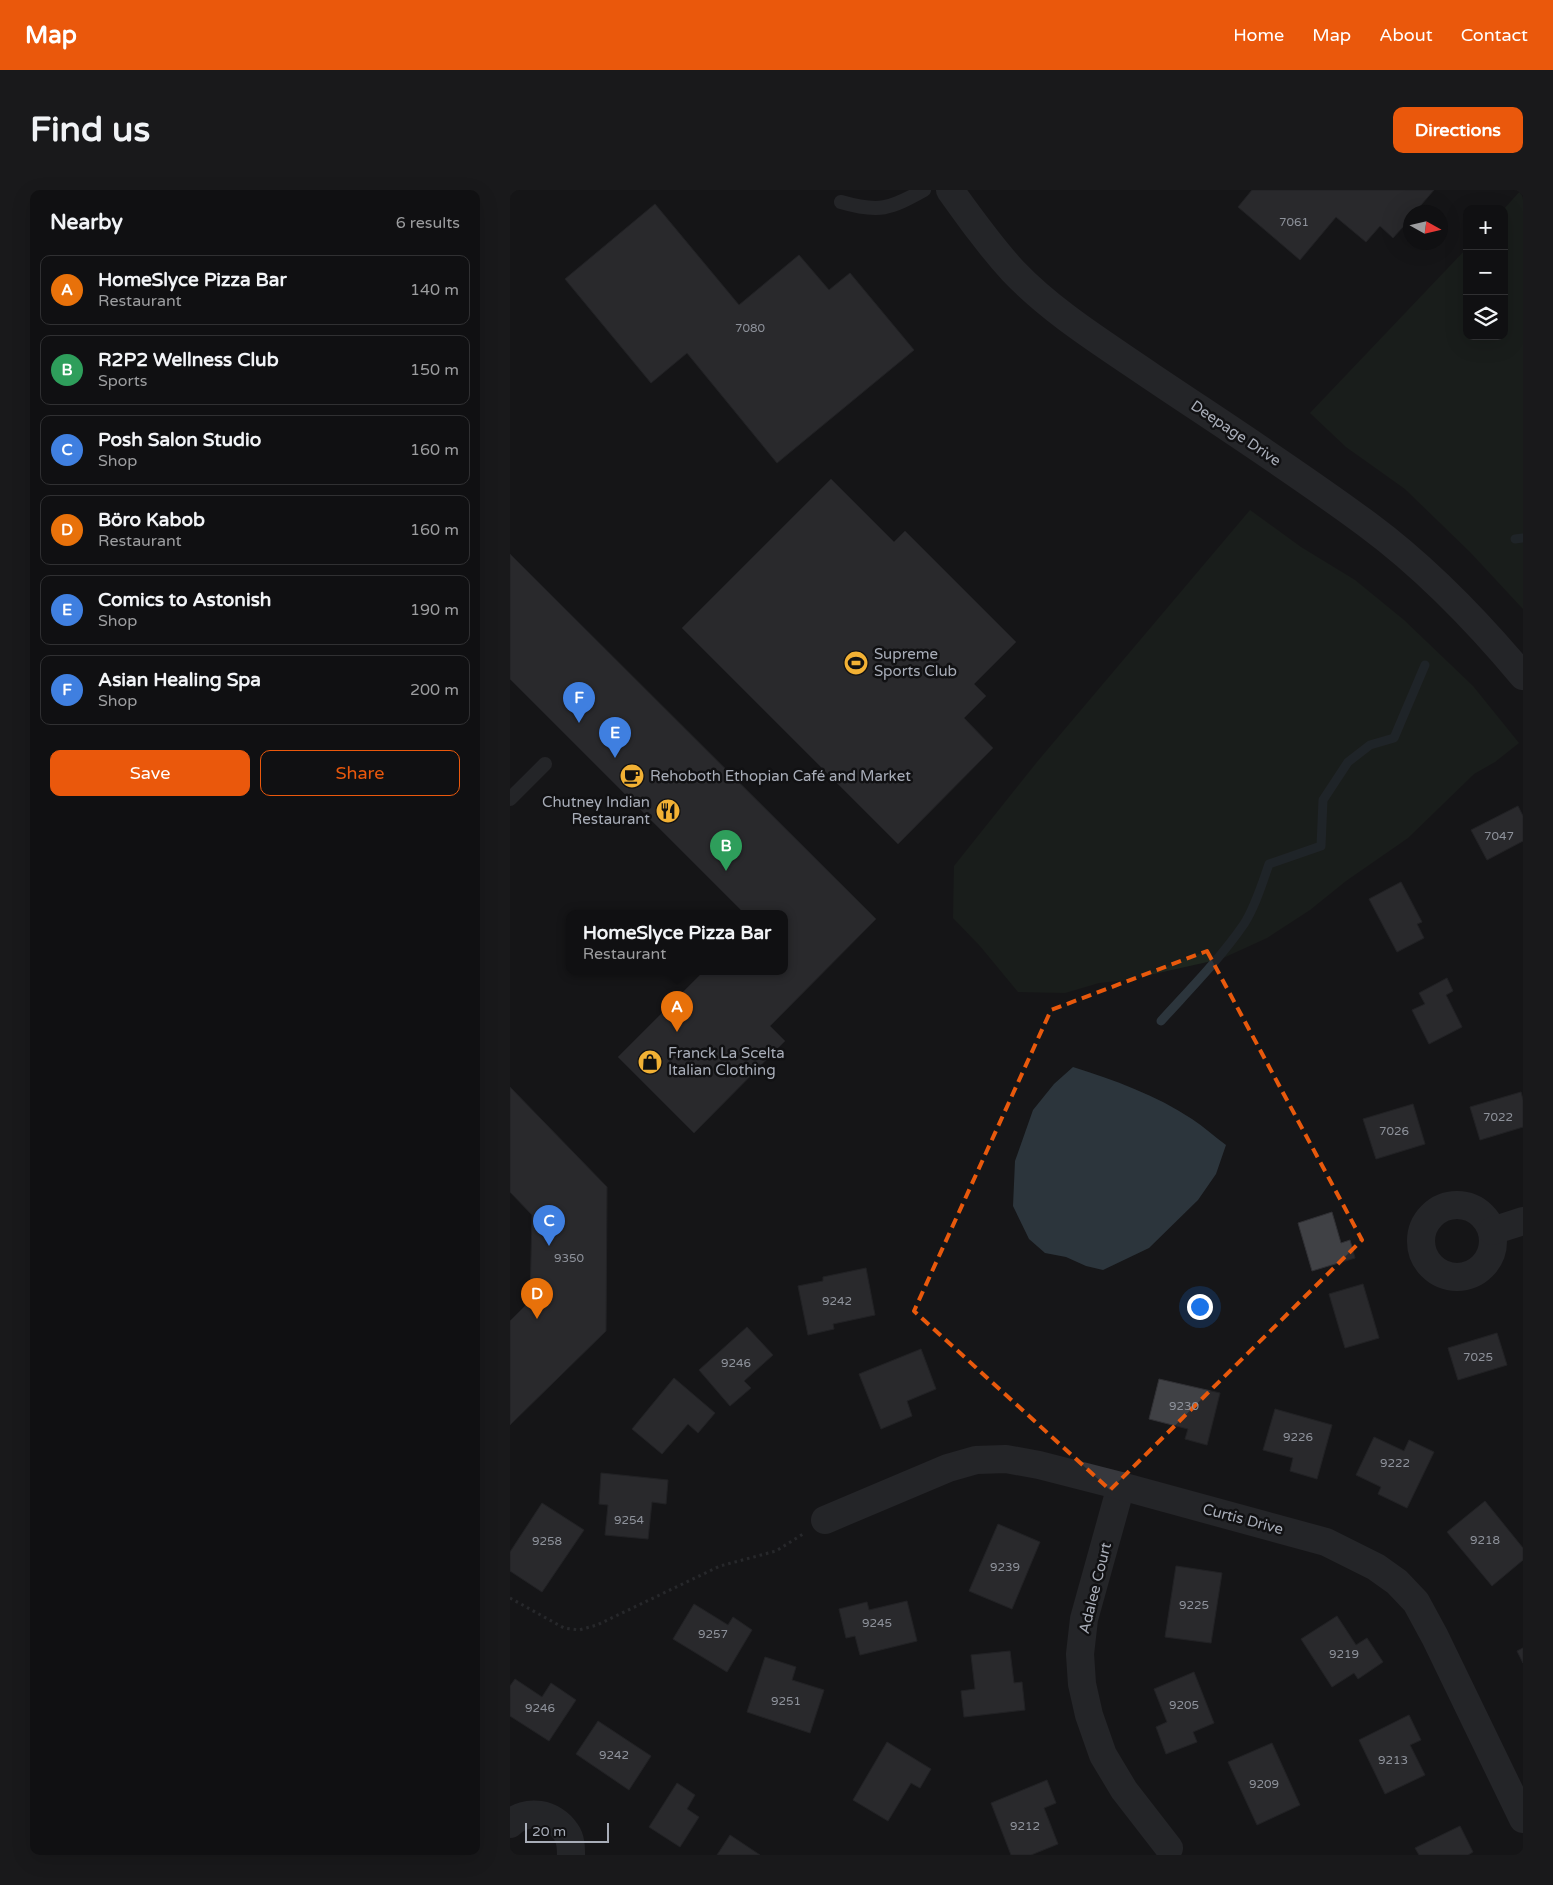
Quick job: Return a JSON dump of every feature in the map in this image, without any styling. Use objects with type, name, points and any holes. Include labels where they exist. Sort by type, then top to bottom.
[{"type":"street","name":"Deepage Drive","points":[[950,190],[974,224],[1014,272],[1052,306],[1095,338],[1297,474],[1370,526],[1433,580],[1488,635],[1523,676]]},
{"type":"street","points":[[1492,1231],[1523,1221]]},
{"type":"street","name":"Curtis Drive","points":[[825,1520],[948,1468],[976,1460],[1006,1459],[1039,1465],[1121,1486],[1326,1542],[1376,1567],[1397,1582],[1416,1602],[1436,1637],[1523,1819]]},
{"type":"street","name":"Adalee Court","points":[[1121,1486],[1084,1619],[1080,1654],[1082,1684],[1089,1715],[1103,1755],[1124,1790],[1169,1848]]},
{"type":"street","points":[[510,1824],[524,1815],[548,1816],[559,1823],[567,1832],[571,1844],[571,1855]]},
{"type":"lane","points":[[841,202],[862,208],[881,209],[899,204],[924,190]]},
{"type":"lane","points":[[510,798],[545,764]]},
{"type":"path","points":[[510,1598],[564,1628],[580,1630],[597,1625],[720,1566],[776,1551],[825,1520]]},
{"type":"highlighted area","points":[[1207,951],[1362,1240],[1110,1490],[914,1311],[1051,1010]]},
{"type":"shaded area","points":[[1523,190],[1523,609],[1470,552],[1405,489],[1346,447],[1310,413],[1463,252],[1463,340],[1508,340],[1508,205]]},
{"type":"shaded area","points":[[1250,510],[1301,547],[1355,580],[1404,620],[1473,686],[1519,743],[1495,762],[1474,774],[1408,838],[1346,881],[1310,910],[1267,938],[1221,959],[1127,980],[1099,983],[1065,993],[1018,992],[980,946],[953,918],[954,866],[1037,762]]},
{"type":"shaded area","points":[[1073,1067],[1149,1095],[1192,1119],[1226,1145],[1216,1174],[1198,1200],[1149,1248],[1103,1270],[1086,1266],[1066,1257],[1045,1253],[1029,1239],[1013,1206],[1015,1161],[1033,1110],[1054,1084]]},
{"type":"building","points":[[1252,190],[1434,190],[1421,205],[1403,205],[1403,227],[1393,238],[1380,226],[1366,242],[1336,217],[1300,260],[1238,207]]},
{"type":"building","points":[[655,204],[739,305],[799,255],[829,290],[850,273],[914,350],[777,463],[687,353],[651,383],[565,279]]},
{"type":"building","name":"Supreme Sports Club","points":[[831,479],[894,542],[905,531],[1016,642],[974,684],[986,696],[964,718],[993,748],[898,844],[682,628]]},
{"type":"building","points":[[510,554],[876,919],[770,1026],[785,1041],[694,1133],[618,1057],[700,975],[788,975],[788,910],[741,910],[510,679]]},
{"type":"building","points":[[1518,806],[1523,816],[1523,841],[1487,860],[1471,830]]},
{"type":"building","points":[[1401,882],[1422,922],[1417,924],[1424,938],[1397,952],[1369,899]]},
{"type":"building","points":[[1447,978],[1453,991],[1446,995],[1462,1027],[1429,1044],[1412,1010],[1425,1004],[1419,993]]},
{"type":"building","points":[[510,1087],[607,1187],[606,1331],[510,1425],[510,1321],[530,1301],[532,1215],[510,1192]]},
{"type":"building","points":[[1521,1092],[1523,1100],[1523,1127],[1480,1140],[1470,1107]]},
{"type":"building","points":[[1413,1104],[1425,1144],[1376,1159],[1363,1119]]},
{"type":"building","points":[[1332,1212],[1341,1243],[1350,1240],[1355,1258],[1312,1271],[1298,1223]]},
{"type":"building","points":[[866,1268],[875,1315],[833,1324],[834,1329],[808,1335],[798,1286],[823,1281],[823,1277]]},
{"type":"building","points":[[1363,1284],[1379,1338],[1345,1348],[1329,1294]]},
{"type":"building","points":[[747,1327],[773,1355],[744,1381],[751,1388],[730,1406],[699,1370]]},
{"type":"building","points":[[1497,1333],[1507,1365],[1458,1380],[1448,1348]]},
{"type":"building","points":[[921,1349],[936,1389],[907,1401],[912,1416],[881,1429],[859,1374]]},
{"type":"building","points":[[674,1378],[715,1413],[698,1433],[688,1424],[662,1454],[632,1429]]},
{"type":"building","points":[[1159,1379],[1220,1393],[1207,1445],[1185,1439],[1188,1429],[1149,1419]]},
{"type":"building","points":[[1275,1409],[1332,1425],[1317,1479],[1290,1471],[1293,1458],[1263,1450]]},
{"type":"building","points":[[1374,1437],[1404,1451],[1409,1440],[1434,1452],[1407,1508],[1378,1494],[1381,1487],[1356,1475]]},
{"type":"building","points":[[601,1473],[668,1480],[666,1504],[652,1502],[648,1539],[605,1535],[608,1505],[599,1504]]},
{"type":"building","points":[[1485,1501],[1523,1548],[1523,1560],[1492,1586],[1447,1532]]},
{"type":"building","points":[[542,1503],[584,1530],[542,1592],[510,1571],[510,1552]]},
{"type":"building","points":[[998,1524],[1040,1542],[1012,1609],[969,1591]]},
{"type":"building","points":[[1176,1566],[1222,1573],[1211,1643],[1165,1637]]},
{"type":"building","points":[[907,1601],[917,1641],[860,1655],[855,1636],[846,1638],[839,1609],[867,1602],[869,1610]]},
{"type":"building","points":[[694,1604],[728,1625],[733,1617],[752,1630],[727,1672],[673,1639]]},
{"type":"building","points":[[1337,1616],[1356,1645],[1367,1638],[1383,1662],[1358,1679],[1354,1673],[1332,1687],[1301,1639]]},
{"type":"building","points":[[1523,1648],[1523,1663],[1517,1651]]},
{"type":"building","points":[[1010,1651],[1014,1683],[1022,1682],[1025,1710],[964,1717],[961,1691],[975,1689],[971,1655]]},
{"type":"building","points":[[765,1657],[796,1667],[792,1680],[824,1690],[810,1733],[747,1712]]},
{"type":"building","points":[[1194,1672],[1214,1723],[1193,1732],[1197,1742],[1166,1754],[1156,1727],[1167,1722],[1154,1689]]},
{"type":"building","points":[[515,1679],[542,1697],[551,1683],[576,1700],[549,1741],[510,1716],[510,1686]]},
{"type":"building","points":[[1409,1715],[1421,1740],[1410,1745],[1425,1775],[1385,1794],[1359,1740]]},
{"type":"building","points":[[598,1721],[651,1756],[629,1790],[576,1754]]},
{"type":"building","points":[[887,1742],[931,1769],[920,1788],[911,1783],[888,1821],[853,1800]]},
{"type":"building","points":[[1272,1743],[1300,1805],[1257,1825],[1228,1762]]},
{"type":"building","points":[[1047,1780],[1056,1803],[1044,1808],[1058,1844],[1031,1855],[1011,1855],[991,1803]]},
{"type":"building","points":[[677,1783],[695,1795],[687,1809],[699,1817],[680,1847],[649,1827]]},
{"type":"building","points":[[1460,1826],[1473,1852],[1468,1855],[1419,1855],[1415,1848]]},
{"type":"building","points":[[730,1835],[760,1855],[717,1855]]},
{"type":"waterway","points":[[1515,539],[1523,538]]},
{"type":"waterway","points":[[1161,1021],[1215,962],[1244,924],[1255,903],[1269,864],[1321,846],[1323,800],[1348,762],[1370,745],[1394,738],[1425,665]]},
{"type":"place","name":"Supreme Sports Club","points":[[856,663]]},
{"type":"place","name":"Asian Healing Spa","points":[[579,723]]},
{"type":"place","name":"Comics to Astonish","points":[[615,758]]},
{"type":"place","name":"Rehoboth Ethopian Café and Market","points":[[632,776]]},
{"type":"place","name":"Chutney Indian Restaurant","points":[[668,811]]},
{"type":"place","name":"R2P2 Wellness Club","points":[[726,871]]},
{"type":"place","name":"HomeSlyce Pizza Bar","points":[[677,1032]]},
{"type":"place","name":"Franck La Scelta Italian Clothing","points":[[650,1062]]},
{"type":"place","name":"Posh Salon Studio","points":[[549,1246]]},
{"type":"place","name":"Böro Kabob","points":[[537,1319]]}]
